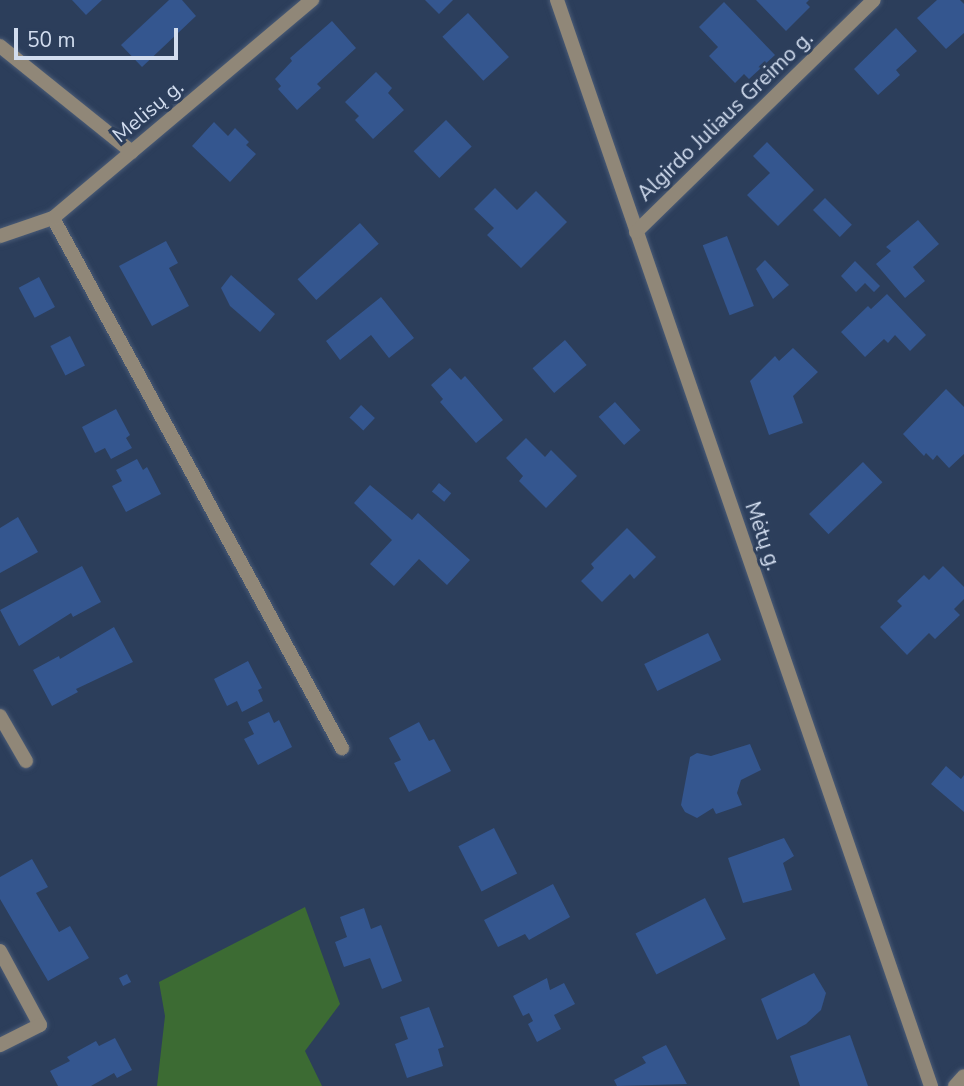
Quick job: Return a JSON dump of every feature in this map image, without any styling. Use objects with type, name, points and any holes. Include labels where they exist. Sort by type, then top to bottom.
[{"type":"street","name":"Melisų g.","points":[[0,236],[53,218],[312,0]]},
{"type":"street","name":"Mėtų g.","points":[[557,0],[930,1086]]},
{"type":"street","name":"Algirdo Juliaus Greimo g.","points":[[636,232],[874,0]]},
{"type":"street","points":[[0,46],[132,152]]},
{"type":"street","points":[[53,218],[342,748]]},
{"type":"street","points":[[0,716],[26,761]]},
{"type":"street","points":[[0,951],[40,1025],[0,1045]]},
{"type":"street","points":[[955,1086],[964,1076]]},
{"type":"green space","points":[[305,907],[340,1004],[305,1051],[322,1086],[157,1086],[165,1016],[159,982]]},
{"type":"building","points":[[72,0],[102,0],[86,15]]},
{"type":"building","points":[[169,0],[182,0],[196,16],[142,67],[121,45]]},
{"type":"building","points":[[425,0],[453,0],[439,14]]},
{"type":"building","points":[[756,0],[809,0],[806,3],[810,7],[786,31]]},
{"type":"building","points":[[937,0],[960,0],[964,4],[964,33],[946,49],[917,18]]},
{"type":"building","points":[[724,2],[775,55],[749,79],[744,74],[735,83],[709,56],[718,47],[699,27]]},
{"type":"building","points":[[468,13],[509,57],[483,81],[442,37]]},
{"type":"building","points":[[332,21],[356,48],[317,84],[321,88],[297,110],[278,89],[281,86],[275,79],[292,61],[290,58]]},
{"type":"building","points":[[896,28],[917,51],[896,70],[900,75],[878,95],[854,69]]},
{"type":"building","points":[[376,72],[392,88],[388,93],[404,110],[373,139],[355,120],[359,116],[345,102]]},
{"type":"building","points":[[446,120],[472,147],[439,178],[414,151]]},
{"type":"building","points":[[214,122],[228,136],[235,128],[249,142],[246,145],[256,154],[230,182],[192,146]]},
{"type":"building","points":[[767,142],[814,190],[778,226],[747,195],[770,173],[753,156]]},
{"type":"building","points":[[495,188],[517,210],[536,191],[567,222],[521,268],[487,235],[494,228],[474,209]]},
{"type":"building","points":[[825,198],[852,225],[840,237],[813,210]]},
{"type":"building","points":[[918,220],[939,244],[913,267],[925,281],[905,298],[876,264],[891,251],[886,247]]},
{"type":"building","points":[[360,223],[379,244],[316,300],[298,279]]},
{"type":"building","points":[[727,236],[754,306],[730,315],[703,245]]},
{"type":"building","points":[[166,241],[178,263],[169,268],[189,306],[152,326],[119,266]]},
{"type":"building","points":[[765,260],[789,285],[773,299],[756,269]]},
{"type":"building","points":[[855,261],[880,286],[874,292],[865,283],[856,292],[841,276]]},
{"type":"building","points":[[231,275],[275,314],[260,332],[230,306],[221,288]]},
{"type":"building","points":[[39,277],[55,307],[35,318],[19,288]]},
{"type":"building","points":[[887,294],[926,335],[910,351],[895,335],[888,343],[884,339],[865,357],[841,332],[868,306],[871,309]]},
{"type":"building","points":[[381,297],[414,338],[389,358],[371,335],[340,360],[326,341]]},
{"type":"building","points":[[70,336],[85,365],[65,375],[50,346]]},
{"type":"building","points":[[565,340],[587,365],[554,393],[533,368]]},
{"type":"building","points":[[793,348],[818,372],[793,396],[803,423],[769,435],[750,381],[775,356],[779,361]]},
{"type":"building","points":[[450,368],[461,380],[465,376],[503,420],[476,443],[440,402],[443,399],[431,385]]},
{"type":"building","points":[[946,389],[964,407],[964,454],[949,468],[937,455],[933,460],[926,453],[924,456],[903,434]]},
{"type":"building","points":[[615,402],[640,430],[624,445],[599,417]]},
{"type":"building","points":[[361,405],[375,418],[363,430],[349,417]]},
{"type":"building","points":[[116,409],[130,435],[126,438],[132,448],[111,459],[105,448],[95,453],[82,427]]},
{"type":"building","points":[[526,438],[545,457],[551,450],[577,476],[546,508],[519,481],[523,476],[506,458]]},
{"type":"building","points":[[137,459],[143,470],[147,467],[161,494],[126,512],[112,486],[122,481],[116,470]]},
{"type":"building","points":[[863,462],[882,482],[828,534],[809,514]]},
{"type":"building","points":[[439,483],[451,493],[444,502],[432,491]]},
{"type":"building","points":[[370,485],[412,520],[418,513],[470,560],[447,585],[419,559],[394,586],[370,564],[392,540],[354,503]]},
{"type":"building","points":[[18,517],[38,552],[0,573],[0,528]]},
{"type":"building","points":[[627,528],[656,557],[634,579],[630,574],[602,602],[581,581],[594,568],[591,564]]},
{"type":"building","points":[[82,566],[101,602],[73,617],[71,613],[19,646],[0,610]]},
{"type":"building","points":[[943,566],[964,587],[964,599],[954,609],[960,615],[935,639],[929,633],[907,655],[880,627],[902,606],[897,601],[924,575],[929,580]]},
{"type":"building","points":[[114,627],[133,662],[76,689],[78,692],[52,706],[33,670],[59,656],[60,659]]},
{"type":"building","points":[[708,633],[721,660],[657,691],[644,664]]},
{"type":"building","points":[[248,661],[262,688],[258,690],[263,701],[242,712],[237,701],[227,706],[214,679]]},
{"type":"building","points":[[269,712],[274,723],[279,720],[292,747],[258,765],[244,739],[254,734],[248,722]]},
{"type":"building","points":[[419,722],[429,741],[434,739],[451,771],[409,792],[394,763],[401,760],[389,738]]},
{"type":"building","points":[[750,744],[761,770],[741,780],[737,793],[742,805],[716,814],[713,808],[697,818],[685,812],[681,805],[690,757],[697,753],[711,756]]},
{"type":"building","points":[[946,766],[961,779],[964,775],[964,812],[931,784]]},
{"type":"building","points":[[494,828],[517,873],[482,892],[458,846]]},
{"type":"building","points":[[784,838],[794,856],[783,863],[792,890],[743,903],[728,858]]},
{"type":"building","points":[[32,859],[48,887],[36,893],[59,932],[70,926],[89,958],[48,981],[0,899],[0,877]]},
{"type":"building","points":[[553,884],[570,917],[529,940],[525,934],[498,947],[484,920]]},
{"type":"building","points":[[705,898],[726,939],[656,974],[636,933]]},
{"type":"building","points":[[364,908],[371,929],[381,925],[402,981],[382,989],[370,958],[344,967],[335,942],[347,937],[340,917]]},
{"type":"building","points":[[814,973],[826,993],[821,1010],[806,1024],[777,1040],[761,999]]},
{"type":"building","points":[[127,974],[131,982],[123,986],[119,978]]},
{"type":"building","points":[[547,978],[550,990],[564,983],[575,1004],[554,1015],[561,1029],[537,1042],[528,1024],[533,1021],[529,1013],[523,1016],[513,996]]},
{"type":"building","points":[[429,1007],[444,1047],[438,1049],[443,1066],[407,1078],[395,1044],[408,1039],[400,1017]]},
{"type":"building","points":[[850,1035],[868,1086],[800,1086],[790,1056]]},
{"type":"building","points":[[115,1038],[132,1070],[117,1078],[114,1073],[91,1086],[58,1086],[50,1071],[70,1061],[67,1057],[96,1041],[99,1046]]},
{"type":"building","points":[[666,1045],[687,1084],[617,1086],[614,1080],[646,1063],[642,1057]]}]
